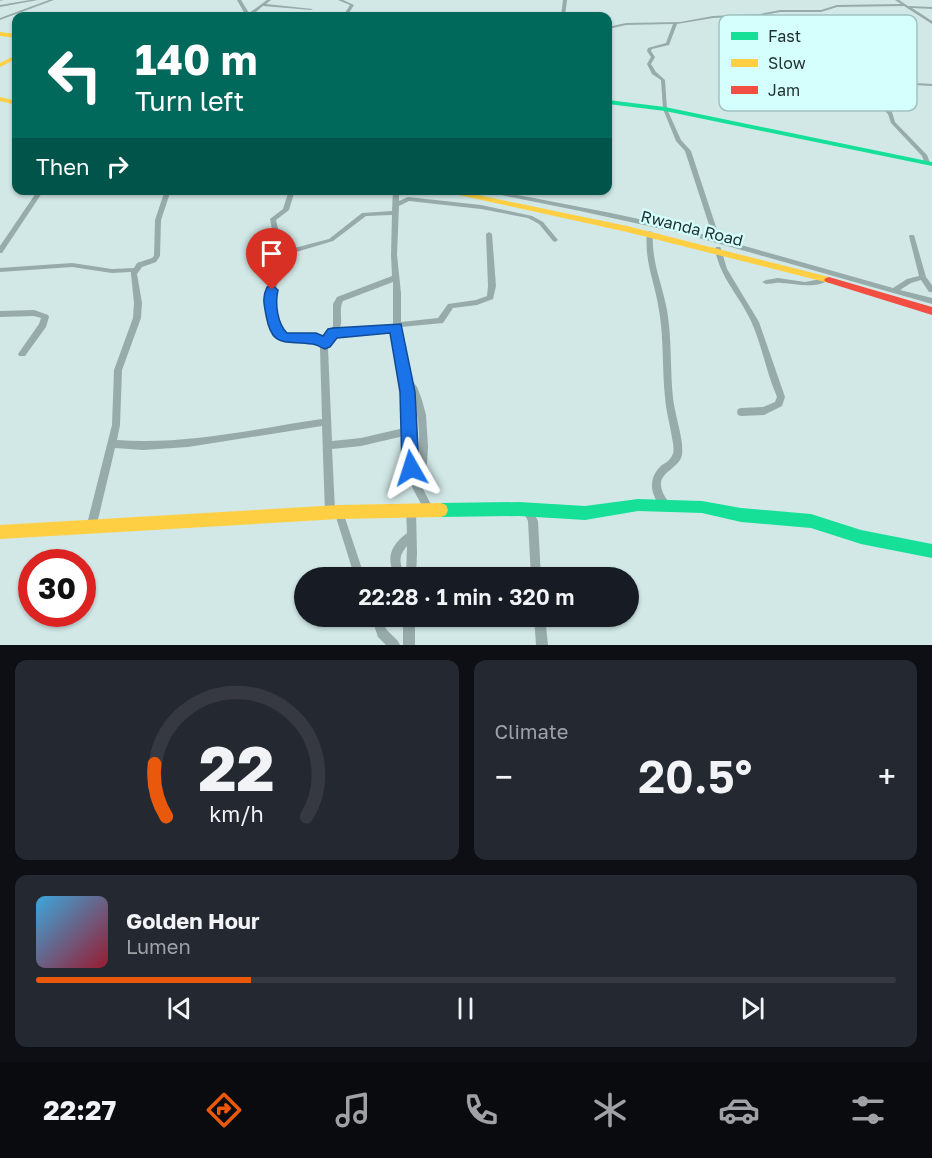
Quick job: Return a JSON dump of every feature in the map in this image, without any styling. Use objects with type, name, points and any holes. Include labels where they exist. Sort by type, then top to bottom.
[{"type":"main road","points":[[612,102],[665,109],[930,164]]},
{"type":"main road","name":"Rwanda Road","points":[[464,195],[718,245],[932,311]]},
{"type":"main road","points":[[3,532],[334,512],[527,509],[585,513],[624,506],[702,507],[741,515],[811,521],[861,537],[932,551]]},
{"type":"street","points":[[0,6],[36,0]]},
{"type":"street","points":[[20,12],[52,0]]},
{"type":"street","points":[[254,12],[269,0]]},
{"type":"street","points":[[340,0],[352,5],[348,12]]},
{"type":"street","points":[[897,0],[932,23]]},
{"type":"street","points":[[262,5],[311,9]]},
{"type":"street","points":[[750,15],[780,11],[821,11],[842,6],[932,8]]},
{"type":"street","points":[[612,27],[628,24],[675,23],[719,17]]},
{"type":"street","points":[[675,23],[668,45],[653,46],[649,50],[653,57],[650,64],[654,73],[663,80],[665,109],[679,141],[688,151],[718,245],[721,266],[735,292],[751,312],[781,397],[779,404],[764,411],[741,412]]},
{"type":"street","points":[[917,84],[932,85]]},
{"type":"street","points":[[888,111],[893,122],[930,164]]},
{"type":"street","points":[[0,251],[38,195]]},
{"type":"street","points":[[91,528],[112,444],[117,413],[118,370],[137,318],[135,270],[139,265],[154,260],[157,256],[158,220],[166,195]]},
{"type":"street","points":[[290,195],[286,210],[273,219],[281,254],[277,279],[269,295],[277,333],[286,338],[316,339],[325,344]]},
{"type":"street","points":[[396,195],[397,326],[405,377],[409,459],[418,489],[431,512]]},
{"type":"street","points":[[505,195],[580,209],[932,301]]},
{"type":"street","points":[[281,254],[331,240],[364,214],[396,209],[405,199],[518,214],[537,220],[555,240]]},
{"type":"street","points":[[650,233],[648,256],[664,318],[670,402],[678,450],[676,460],[659,474],[656,483],[657,494],[666,507]]},
{"type":"street","points":[[333,333],[440,321],[451,306],[477,302],[489,297],[492,286],[489,234]]},
{"type":"street","points":[[912,236],[923,277],[932,290]]},
{"type":"street","points":[[0,270],[72,265],[112,271],[135,270]]},
{"type":"street","points":[[894,290],[909,281],[923,277]]},
{"type":"street","points":[[356,567],[334,512],[324,384],[325,344],[337,326],[339,299],[395,278]]},
{"type":"street","points":[[765,282],[778,280],[805,284],[826,280]]},
{"type":"street","points":[[0,314],[34,313],[45,317],[43,325],[22,354]]},
{"type":"street","points":[[405,377],[415,387],[423,439],[423,473],[418,489]]},
{"type":"street","points":[[112,444],[143,446],[188,443],[327,422]]},
{"type":"street","points":[[328,445],[361,442],[408,431]]},
{"type":"street","points":[[650,506],[657,494]]},
{"type":"street","points":[[527,509],[533,521],[535,567]]},
{"type":"street","points":[[533,521],[541,510]]},
{"type":"street","points":[[411,512],[410,537],[414,548],[412,567]]},
{"type":"street","points":[[0,544],[3,532]]},
{"type":"street","points":[[396,567],[393,562],[395,555],[400,545],[410,537]]},
{"type":"street","points":[[380,627],[382,633],[394,645]]},
{"type":"street","points":[[409,627],[409,645]]},
{"type":"street","points":[[540,627],[542,645]]},
{"type":"traffic: fast","points":[[612,102],[665,109],[932,164]]},
{"type":"traffic: fast","points":[[441,510],[519,509],[585,513],[638,505],[702,507],[741,515],[811,521],[861,537],[932,551]]},
{"type":"traffic: slow","points":[[0,34],[12,36]]},
{"type":"traffic: slow","points":[[0,65],[12,59]]},
{"type":"traffic: slow","points":[[0,99],[12,102]]},
{"type":"traffic: slow","points":[[464,195],[627,229],[829,280]]},
{"type":"traffic: slow","points":[[0,532],[339,512],[441,510]]},
{"type":"traffic: jam","points":[[829,280],[932,311]]},
{"type":"route","points":[[272,290],[269,300],[275,327],[280,336],[286,338],[316,339],[325,344],[333,333],[396,328],[407,392],[408,447],[411,468]]}]
